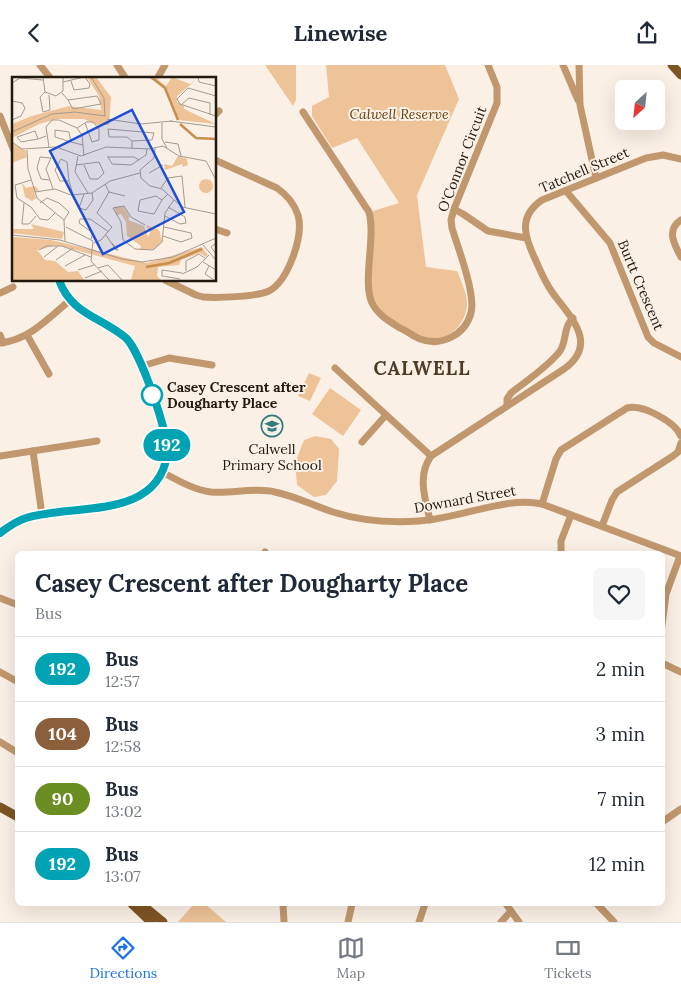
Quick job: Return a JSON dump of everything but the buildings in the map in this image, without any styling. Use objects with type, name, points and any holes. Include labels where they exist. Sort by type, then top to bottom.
[{"type":"main road","points":[[672,65],[681,75]]},
{"type":"main road","points":[[0,807],[15,815]]},
{"type":"main road","points":[[134,906],[151,922]]},
{"type":"main road","points":[[143,906],[163,922]]},
{"type":"street","points":[[40,65],[49,77]]},
{"type":"street","points":[[117,65],[125,77]]},
{"type":"street","points":[[158,77],[165,65]]},
{"type":"street","name":"O'Connor Circuit","points":[[303,111],[369,212],[371,226],[369,291],[372,304],[384,318],[416,337],[429,341],[443,341],[456,335],[466,325],[472,311],[471,293],[452,228],[454,209],[497,103],[497,87],[488,65]]},
{"type":"street","points":[[564,65],[580,105],[596,178]]},
{"type":"street","points":[[579,65],[580,105]]},
{"type":"street","points":[[0,116],[12,146]]},
{"type":"street","name":"Tatchell Street","points":[[526,238],[525,225],[532,209],[542,200],[654,155],[681,159]]},
{"type":"street","points":[[167,281],[203,297],[254,295],[267,292],[275,287],[286,273],[298,237],[299,226],[298,216],[292,202],[277,188],[216,160]]},
{"type":"street","name":"Burtt Crescent","points":[[566,191],[610,243],[648,337],[654,343],[681,357]]},
{"type":"street","points":[[430,520],[422,479],[425,467],[431,456],[564,369],[574,360],[580,348],[579,330],[573,318],[546,282],[526,238],[488,231],[454,209]]},
{"type":"street","points":[[681,220],[674,227],[672,236],[673,243],[681,257]]},
{"type":"street","points":[[216,229],[227,233]]},
{"type":"street","points":[[0,533],[23,519],[129,501],[148,490],[162,472],[168,453],[166,435],[136,351],[125,338],[80,310],[63,292],[59,281]]},
{"type":"street","points":[[0,293],[13,287]]},
{"type":"street","points":[[0,335],[2,343],[27,335],[70,300]]},
{"type":"street","points":[[507,406],[507,399],[511,393],[559,352],[565,340],[567,326],[573,318]]},
{"type":"street","points":[[27,335],[50,375]]},
{"type":"street","points":[[142,366],[169,358],[212,365]]},
{"type":"street","points":[[335,368],[431,456]]},
{"type":"street","points":[[542,504],[556,459],[562,450],[628,408],[642,407],[672,423],[677,427],[681,436]]},
{"type":"street","points":[[362,442],[386,415]]},
{"type":"street","points":[[0,456],[97,441]]},
{"type":"street","points":[[602,526],[617,492],[673,456],[678,452],[681,443]]},
{"type":"street","points":[[33,451],[42,515]]},
{"type":"street","name":"Downard Street","points":[[162,472],[203,491],[274,491],[360,519],[397,522],[430,520],[517,502],[533,502],[681,556]]},
{"type":"street","points":[[561,551],[561,541],[571,515]]},
{"type":"street","points":[[665,602],[666,594],[681,556]]},
{"type":"street","points":[[0,598],[15,604]]},
{"type":"street","points":[[665,664],[681,672]]},
{"type":"street","points":[[0,672],[15,680]]},
{"type":"street","points":[[0,742],[15,751]]},
{"type":"street","points":[[665,819],[681,809]]},
{"type":"street","points":[[283,906],[284,922]]},
{"type":"street","points":[[348,922],[352,906]]},
{"type":"street","points":[[419,922],[424,906]]},
{"type":"street","points":[[507,906],[519,922]]},
{"type":"street","points":[[599,906],[614,922]]},
{"type":"street","points":[[501,922],[511,911]]},
{"type":"green space","points":[[265,65],[296,65],[296,100],[293,106]]},
{"type":"green space","name":"Calwell Reserve","points":[[326,65],[445,65],[459,99],[417,195],[426,267],[457,271],[466,296],[467,304],[464,317],[456,329],[444,337],[430,339],[412,333],[385,316],[373,299],[371,271],[373,211],[399,203],[357,138],[332,148],[312,116],[312,106],[329,97]]},
{"type":"green space","points":[[309,373],[321,378],[310,401],[298,396]]},
{"type":"green space","points":[[330,388],[361,410],[343,436],[312,414]]},
{"type":"green space","points":[[315,436],[331,439],[339,449],[337,481],[326,495],[314,497],[297,485],[295,463],[304,440]]},
{"type":"green space","points":[[192,906],[207,906],[226,922],[178,922]]},
{"type":"bus line","name":"192","points":[[0,533],[25,518],[118,504],[140,497],[156,482],[165,465],[168,453],[166,435],[136,351],[129,341],[116,331],[73,304],[63,292],[59,281]]},
{"type":"place","name":"Casey Crescent after Dougharty Place","points":[[152,395]]},
{"type":"place","name":"Calwell Primary School","points":[[272,426]]},
{"type":"district","name":"CALWELL","points":[[422,368]]}]
